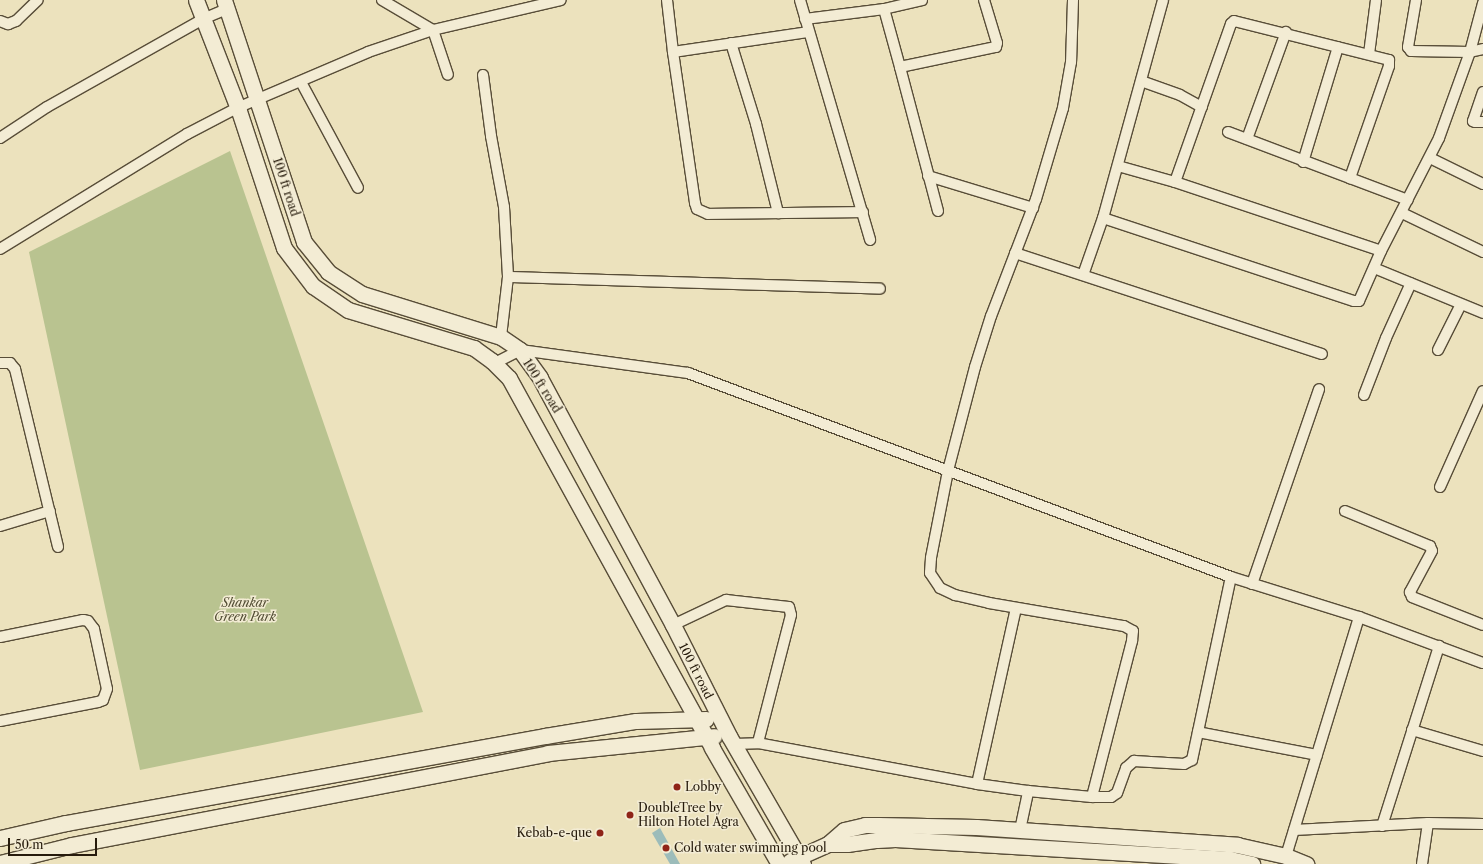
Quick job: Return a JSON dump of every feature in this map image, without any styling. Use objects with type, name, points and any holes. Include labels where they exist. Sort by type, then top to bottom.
[{"type":"street","points":[[0,21],[8,24],[16,21],[38,0]]},
{"type":"street","name":"100 ft road","points":[[196,0],[237,108],[284,248],[313,286],[348,310],[474,348],[494,363],[509,378],[522,399],[706,736],[779,864]]},
{"type":"street","points":[[382,0],[433,30],[448,75]]},
{"type":"street","points":[[0,249],[188,134],[237,108],[301,82],[368,52],[433,30],[560,0]]},
{"type":"street","points":[[667,0],[673,52],[697,209],[708,214],[864,212]]},
{"type":"street","points":[[800,0],[808,32],[864,212],[870,240]]},
{"type":"street","points":[[805,19],[884,9],[922,0]]},
{"type":"street","points":[[900,67],[996,47],[997,43],[984,0]]},
{"type":"street","points":[[1073,0],[1071,62],[1062,108],[1033,208],[991,316],[975,367],[948,471],[931,558],[930,573],[940,588],[955,595],[1016,608],[1124,626],[1133,630],[1132,641],[1092,797]]},
{"type":"street","points":[[1083,275],[1104,218],[1163,0]]},
{"type":"street","points":[[1369,54],[1376,0]]},
{"type":"street","points":[[1416,0],[1409,50],[1414,52],[1470,52],[1483,49]]},
{"type":"street","points":[[1104,218],[1354,302],[1361,298],[1381,251],[1402,213],[1439,138],[1470,52],[1483,3]]},
{"type":"street","points":[[0,138],[47,107],[203,19],[226,4]]},
{"type":"street","name":"100 ft road","points":[[226,4],[304,242],[328,272],[362,294],[501,338],[520,350],[540,378],[673,625],[796,862]]},
{"type":"street","points":[[884,9],[938,211]]},
{"type":"street","points":[[1176,182],[1232,22],[1236,21],[1286,32],[1389,60],[1389,66],[1350,178]]},
{"type":"street","points":[[673,52],[808,32]]},
{"type":"street","points":[[1247,139],[1286,32]]},
{"type":"street","points":[[730,44],[756,124],[778,213]]},
{"type":"street","points":[[1303,162],[1338,47]]},
{"type":"street","points":[[483,74],[491,136],[504,207],[508,277],[501,338]]},
{"type":"street","points":[[1141,81],[1180,95],[1202,107]]},
{"type":"street","points":[[301,82],[358,188]]},
{"type":"street","points":[[1483,92],[1473,121],[1483,122]]},
{"type":"street","points":[[1228,132],[1303,162],[1408,200]]},
{"type":"street","points":[[1430,158],[1483,184]]},
{"type":"street","points":[[1118,166],[1176,182],[1381,251]]},
{"type":"street","points":[[928,176],[1033,208]]},
{"type":"street","points":[[1402,213],[1483,252]]},
{"type":"street","points":[[1016,253],[1322,354]]},
{"type":"street","points":[[1374,268],[1483,313]]},
{"type":"street","points":[[508,277],[880,289]]},
{"type":"street","points":[[1364,395],[1386,338],[1411,283]]},
{"type":"street","points":[[1438,350],[1461,304]]},
{"type":"street","points":[[494,363],[520,350],[688,373],[1231,577],[1359,617],[1483,663]]},
{"type":"street","points":[[0,363],[10,362],[15,369],[58,547]]},
{"type":"street","points":[[1252,584],[1319,389]]},
{"type":"street","points":[[1440,487],[1483,391]]},
{"type":"street","points":[[0,526],[50,511]]},
{"type":"street","points":[[1345,511],[1430,546],[1432,551],[1412,588],[1410,595],[1483,625]]},
{"type":"street","points":[[0,864],[72,845],[519,758],[548,753],[706,736],[758,743],[977,784],[1028,791],[1092,797],[1111,797],[1115,795],[1125,770],[1134,761],[1188,763],[1193,756],[1231,577]]},
{"type":"street","points":[[673,625],[726,600],[789,607],[791,615],[758,743]]},
{"type":"street","points":[[977,784],[1016,608]]},
{"type":"street","points":[[1286,856],[1359,617]]},
{"type":"street","points":[[0,636],[83,620],[88,621],[94,629],[107,689],[103,700],[98,702],[0,721]]},
{"type":"street","points":[[1382,826],[1439,646]]},
{"type":"street","points":[[0,838],[66,823],[545,736],[636,721],[697,719],[721,720]]},
{"type":"street","points":[[1412,730],[1483,752]]},
{"type":"street","points":[[1198,732],[1317,755]]},
{"type":"street","points":[[1020,830],[1028,791]]},
{"type":"street","points":[[1294,830],[1428,823],[1483,824]]},
{"type":"street","points":[[1422,864],[1428,823]]},
{"type":"street","points":[[796,862],[828,844],[844,830],[865,825],[976,827],[1160,839],[1237,846],[1286,856],[1306,864]]},
{"type":"street","points":[[828,844],[847,844],[895,839],[1159,859],[1230,859],[1252,864]]},
{"type":"street","points":[[1159,859],[1160,839]]},
{"type":"street","points":[[1180,860],[1182,841]]},
{"type":"green space","name":"Shankar Green Park","points":[[230,151],[423,712],[140,770],[29,252]]},
{"type":"water","name":"Cold water swimming pool","points":[[660,828],[680,864],[670,864],[652,833]]},
{"type":"place","name":"Lobby","points":[[677,787]]},
{"type":"place","name":"DoubleTree by Hilton Hotel Agra","points":[[630,815]]},
{"type":"place","name":"Kebab-e-que","points":[[600,833]]},
{"type":"place","name":"Cold water swimming pool","points":[[666,848]]}]
